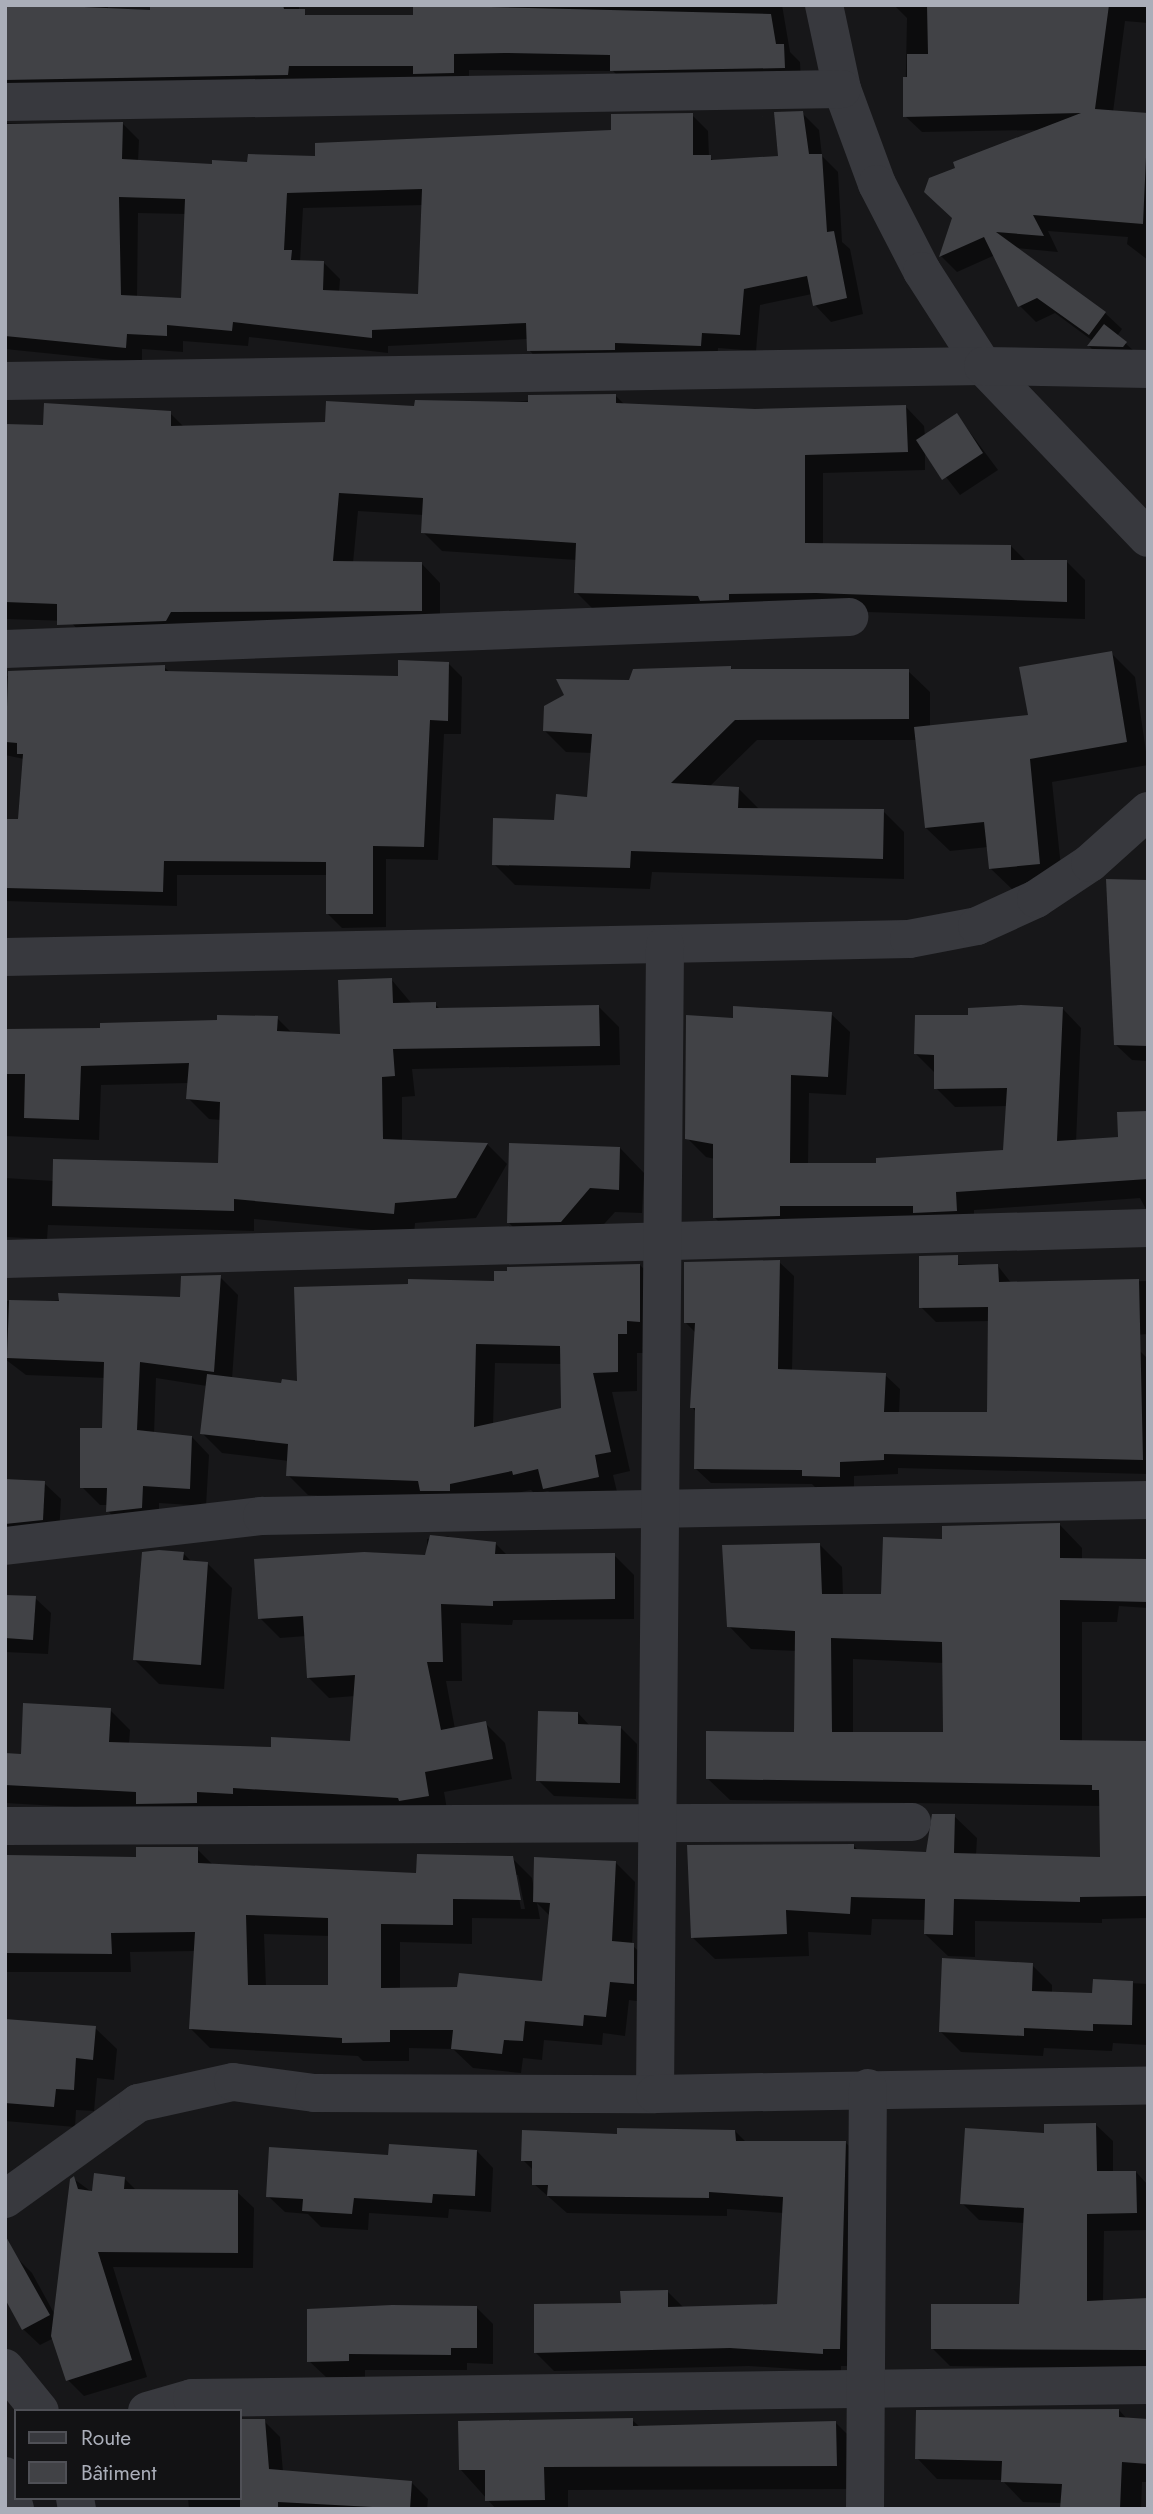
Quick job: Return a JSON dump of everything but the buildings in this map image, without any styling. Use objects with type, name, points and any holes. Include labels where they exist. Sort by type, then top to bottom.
[{"type":"street","points":[[824,5],[842,89],[890,209],[922,271],[983,366],[1148,538]]},
{"type":"street","points":[[5,102],[842,89]]},
{"type":"street","points":[[5,381],[983,366],[1148,369]]},
{"type":"street","points":[[5,649],[849,617]]},
{"type":"street","points":[[5,957],[909,939],[977,926],[1035,899],[1090,863],[1148,811]]},
{"type":"street","points":[[655,2094],[661,1510],[660,1242],[665,945]]},
{"type":"street","points":[[5,1259],[1148,1228]]},
{"type":"street","points":[[5,1546],[262,1516],[1148,1500]]},
{"type":"street","points":[[5,1826],[658,1821],[912,1822]]},
{"type":"street","points":[[5,2199],[138,2103],[233,2082],[314,2093],[655,2094],[868,2088],[1148,2085]]},
{"type":"street","points":[[865,2509],[868,2088]]},
{"type":"street","points":[[5,2368],[38,2409]]},
{"type":"street","points":[[154,2409],[192,2398],[1148,2385]]},
{"type":"street","points":[[5,2476],[15,2509]]}]
